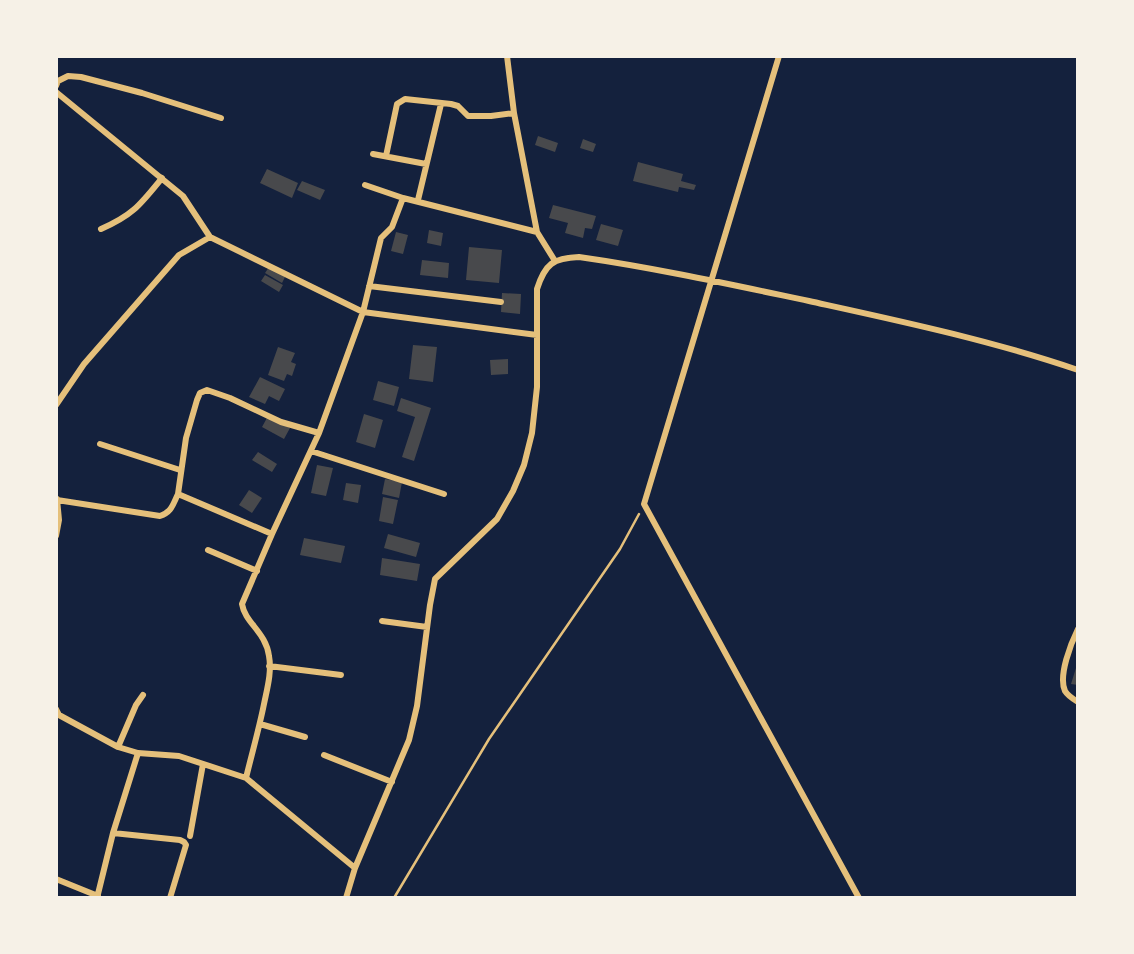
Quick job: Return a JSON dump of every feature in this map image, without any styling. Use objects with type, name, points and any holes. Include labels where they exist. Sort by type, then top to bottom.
[{"type":"street","points":[[507,56],[514,113],[537,232],[555,261]]},
{"type":"street","points":[[779,56],[645,504],[859,898]]},
{"type":"street","points":[[56,86],[58,81],[68,76],[81,77],[221,118]]},
{"type":"street","points":[[56,92],[183,196],[210,237],[363,312],[537,335]]},
{"type":"street","points":[[386,156],[397,104],[405,99],[455,105],[468,116],[514,113]]},
{"type":"street","points":[[418,201],[441,104]]},
{"type":"street","points":[[373,154],[426,164]]},
{"type":"street","points":[[101,229],[138,208],[162,178]]},
{"type":"street","points":[[365,185],[403,198],[537,232]]},
{"type":"street","points":[[246,778],[269,679],[270,656],[264,638],[243,611],[242,604],[319,433],[363,312],[381,238],[392,227],[403,198]]},
{"type":"street","points":[[56,405],[92,354],[179,255],[210,237]]},
{"type":"street","points":[[346,898],[355,868],[409,740],[417,706],[435,579],[497,519],[524,465],[532,433],[537,387],[537,289],[547,267],[555,261],[579,257],[711,280],[908,322],[1078,370]]},
{"type":"street","points":[[369,286],[500,302]]},
{"type":"street","points":[[56,536],[59,520],[57,499],[160,516],[171,510],[178,494],[186,438],[197,400],[200,393],[207,390],[230,397],[281,422],[319,433]]},
{"type":"street","points":[[100,444],[180,470]]},
{"type":"street","points":[[311,451],[444,494]]},
{"type":"street","points":[[178,494],[272,534]]},
{"type":"street","points":[[208,550],[257,571]]},
{"type":"street","points":[[382,621],[427,627]]},
{"type":"street","points":[[1078,629],[1070,647],[1063,681],[1065,691],[1070,698],[1078,702]]},
{"type":"street","points":[[269,666],[341,675]]},
{"type":"street","points":[[118,747],[143,695]]},
{"type":"street","points":[[57,714],[118,747],[138,753],[179,756],[246,778],[355,868]]},
{"type":"street","points":[[260,724],[304,737]]},
{"type":"street","points":[[56,879],[97,897],[113,833],[138,753]]},
{"type":"street","points":[[324,755],[392,782]]},
{"type":"street","points":[[190,836],[203,764]]},
{"type":"street","points":[[113,833],[184,842],[186,845],[170,898]]},
{"type":"path","points":[[394,898],[489,740],[620,549],[645,504]]},
{"type":"building","points":[[538,136],[558,143],[555,152],[535,145]]},
{"type":"building","points":[[583,139],[596,144],[593,152],[580,148]]},
{"type":"building","points":[[638,162],[683,174],[681,181],[696,185],[694,190],[679,187],[678,192],[633,181]]},
{"type":"building","points":[[267,169],[298,183],[292,198],[260,183]]},
{"type":"building","points":[[302,181],[325,190],[320,200],[297,190]]},
{"type":"building","points":[[553,205],[596,216],[592,229],[585,228],[583,238],[565,233],[568,223],[549,218]]},
{"type":"building","points":[[601,224],[623,230],[618,246],[596,240]]},
{"type":"building","points":[[429,230],[443,233],[441,246],[427,243]]},
{"type":"building","points":[[396,232],[408,235],[403,254],[391,251]]},
{"type":"building","points":[[469,247],[502,250],[499,283],[466,280]]},
{"type":"building","points":[[422,260],[449,263],[448,278],[420,275]]},
{"type":"building","points":[[269,267],[285,277],[282,283],[265,273]]},
{"type":"building","points":[[265,275],[283,285],[279,292],[261,281]]},
{"type":"building","points":[[502,293],[521,294],[520,314],[501,312]]},
{"type":"building","points":[[413,345],[437,347],[433,382],[409,379]]},
{"type":"building","points":[[278,347],[295,353],[291,362],[296,364],[292,376],[287,374],[284,381],[268,375]]},
{"type":"building","points":[[508,359],[508,374],[491,375],[490,360]]},
{"type":"building","points":[[260,377],[285,389],[279,401],[269,396],[265,404],[249,397]]},
{"type":"building","points":[[378,381],[399,387],[394,406],[373,400]]},
{"type":"building","points":[[401,398],[431,408],[414,461],[402,457],[415,417],[397,411]]},
{"type":"building","points":[[364,414],[383,420],[375,448],[356,442]]},
{"type":"building","points":[[268,416],[290,428],[284,439],[262,427]]},
{"type":"building","points":[[258,452],[277,464],[272,472],[252,460]]},
{"type":"building","points":[[317,465],[333,468],[326,496],[311,493]]},
{"type":"building","points":[[385,479],[402,482],[399,498],[382,494]]},
{"type":"building","points":[[346,483],[361,485],[358,503],[343,500]]},
{"type":"building","points":[[249,490],[262,498],[252,513],[239,505]]},
{"type":"building","points":[[383,497],[398,500],[393,524],[379,521]]},
{"type":"building","points":[[388,534],[420,543],[416,557],[384,548]]},
{"type":"building","points":[[304,538],[345,546],[341,563],[300,555]]},
{"type":"building","points":[[382,558],[420,564],[417,581],[380,575]]},
{"type":"building","points":[[1078,668],[1078,685],[1071,684]]}]
